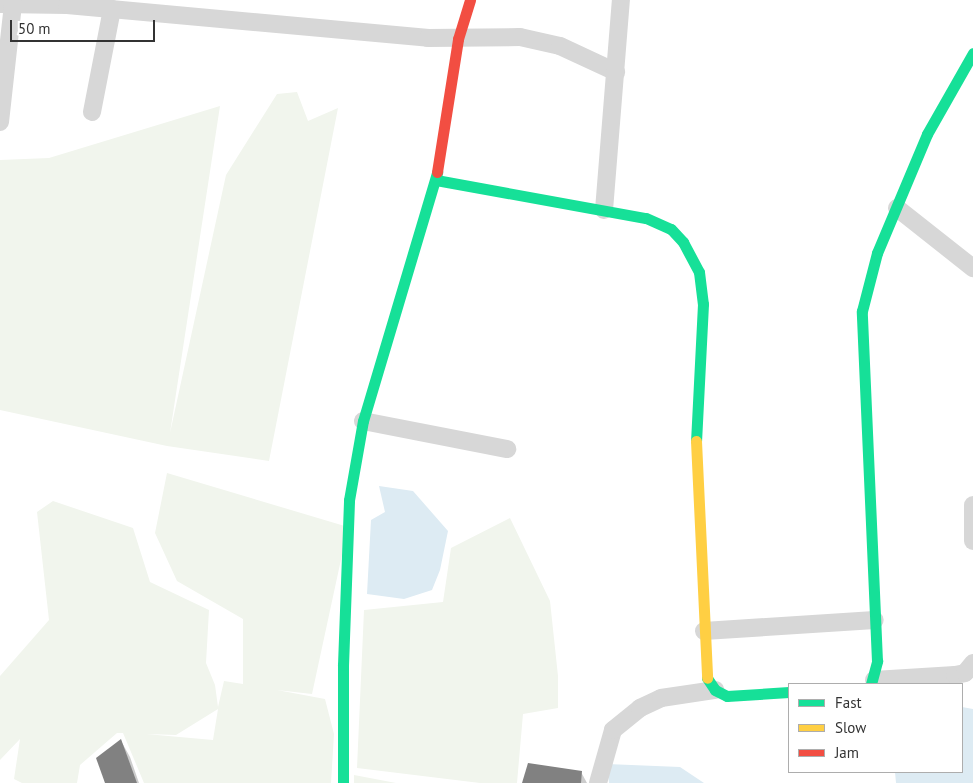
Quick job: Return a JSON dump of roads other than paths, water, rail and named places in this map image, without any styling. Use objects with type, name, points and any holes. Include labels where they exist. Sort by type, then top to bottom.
[{"type":"street","points":[[343,783],[343,665],[349,500],[363,421],[436,180],[458,39],[470,0]]},
{"type":"street","points":[[604,210],[621,0]]},
{"type":"street","points":[[0,122],[6,4],[39,2],[458,39],[520,37],[560,46],[616,72]]},
{"type":"street","points":[[92,112],[112,9]]},
{"type":"street","points":[[973,53],[927,134],[877,253],[862,311],[877,661],[873,682],[955,676],[965,673],[973,663]]},
{"type":"street","points":[[436,180],[646,218],[671,229],[683,242],[699,272],[703,304],[696,441],[706,676],[715,690],[727,696],[788,692]]},
{"type":"street","points":[[896,208],[973,268]]},
{"type":"street","points":[[363,421],[508,449]]},
{"type":"street","points":[[973,505],[973,541]]},
{"type":"street","points":[[704,631],[875,620]]},
{"type":"street","points":[[598,783],[613,730],[640,708],[661,698],[715,690]]}]
